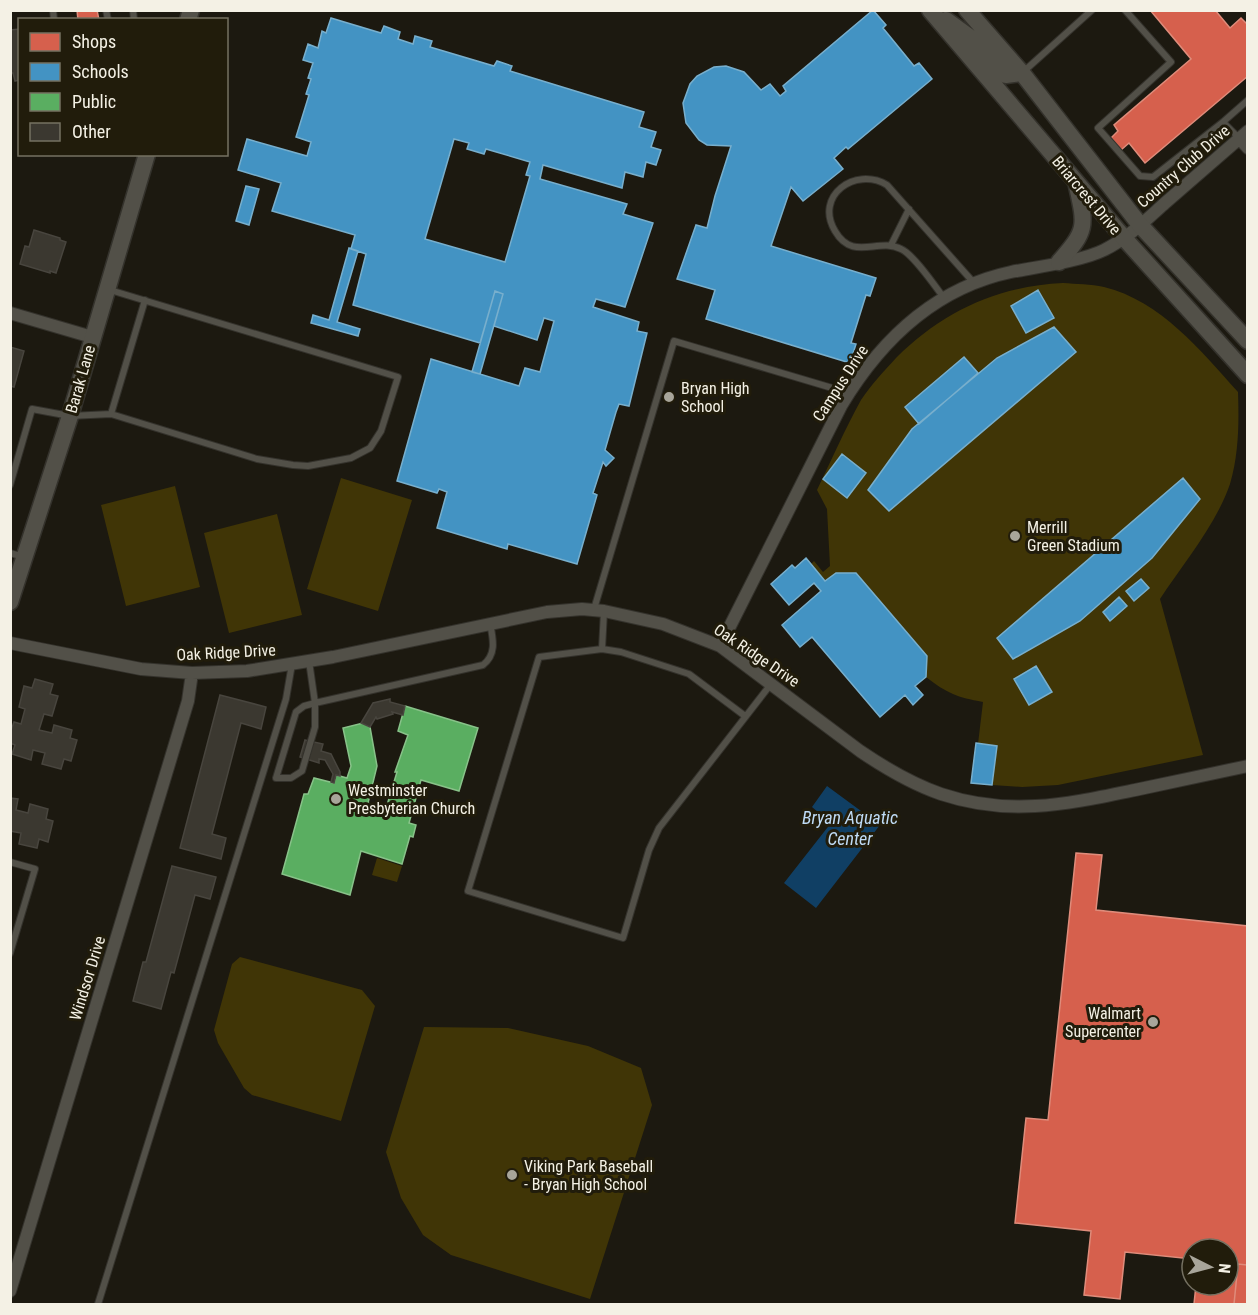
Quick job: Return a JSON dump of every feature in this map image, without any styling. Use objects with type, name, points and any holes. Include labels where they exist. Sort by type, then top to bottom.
[{"type":"main road","points":[[931,10],[975,41],[1006,75],[1022,73]]},
{"type":"main road","name":"Briarcrest Drive","points":[[931,10],[1124,238],[1248,375]]},
{"type":"main road","name":"Briarcrest Drive","points":[[967,10],[1022,73],[1140,225],[1248,341]]},
{"type":"main road","name":"Barak Lane","points":[[10,602],[18,555],[70,416],[146,156]]},
{"type":"main road","points":[[1059,262],[1080,237],[1082,229],[1082,210],[1076,182]]},
{"type":"street","name":"Country Club Drive","points":[[1124,238],[1245,139]]},
{"type":"street","name":"Campus Drive","points":[[720,646],[829,428],[864,370],[895,335],[911,320],[944,298],[974,283],[1099,253],[1124,238]]},
{"type":"street","points":[[10,313],[92,337]]},
{"type":"street","name":"Oak Ridge Drive","points":[[10,642],[108,664],[192,672],[247,671],[309,661],[547,612],[599,610],[663,624],[720,646],[883,767],[940,794],[982,804],[1020,807],[1056,806],[1248,766]]},
{"type":"street","name":"Windsor Drive","points":[[10,1291],[188,702],[192,672]]},
{"type":"lane","points":[[1022,73],[1092,10]]},
{"type":"lane","points":[[1125,10],[1171,62],[1098,128],[1140,176],[1153,177],[1248,100]]},
{"type":"lane","points":[[1223,122],[1245,139]]},
{"type":"lane","points":[[944,298],[906,251],[891,245],[868,249],[858,248],[841,239],[830,219],[833,197],[840,188],[850,181],[861,178],[872,178],[887,184],[974,283]]},
{"type":"lane","points":[[891,245],[909,209]]},
{"type":"lane","points":[[10,485],[32,409],[70,416],[111,414],[257,459],[293,465],[321,464],[361,455],[374,444],[381,431],[398,377],[106,289]]},
{"type":"lane","points":[[111,414],[146,300]]},
{"type":"lane","points":[[602,649],[599,610],[674,341],[849,393]]},
{"type":"lane","points":[[309,661],[315,703],[316,722],[302,771],[291,778],[276,778],[296,712],[304,705],[315,703],[483,665],[488,661],[493,649],[490,623]]},
{"type":"lane","points":[[745,716],[689,674],[621,652],[602,649],[539,657],[468,891],[623,938],[654,837],[666,818],[771,683]]},
{"type":"lane","points":[[98,1305],[283,710],[292,664]]},
{"type":"lane","points":[[10,862],[35,869],[10,953]]},
{"type":"shaded area","name":"Merrill Green Stadium","points":[[1063,283],[1104,287],[1144,304],[1178,329],[1238,392],[1237,450],[1230,484],[1208,529],[1160,599],[1203,755],[1058,785],[1022,787],[992,785],[997,746],[978,744],[983,702],[953,694],[926,677],[927,656],[856,573],[836,573],[825,581],[811,564],[814,561],[823,572],[830,566],[827,509],[817,490],[861,400],[896,358],[914,342],[932,327],[972,304],[1016,290]]},
{"type":"shaded area","points":[[341,478],[412,500],[378,611],[307,589]]},
{"type":"shaded area","points":[[175,486],[200,587],[126,606],[101,505]]},
{"type":"shaded area","points":[[277,514],[302,615],[229,633],[204,533]]},
{"type":"shaded area","points":[[377,858],[402,866],[397,882],[372,875]]},
{"type":"shaded area","points":[[240,957],[362,990],[375,1006],[341,1121],[252,1095],[244,1088],[218,1043],[214,1030],[232,964]]},
{"type":"shaded area","name":"Viking Park Baseball - Bryan High School","points":[[424,1027],[508,1028],[588,1046],[641,1068],[652,1105],[590,1299],[451,1255],[423,1235],[401,1198],[386,1152]]},
{"type":"water","name":"Bryan Aquatic Center","points":[[827,786],[880,825],[816,908],[784,883],[831,823],[812,807]]},
{"type":"building: Shops","points":[[77,10],[97,10],[99,18],[78,18]]},
{"type":"building: Shops","points":[[1150,10],[1215,10],[1230,28],[1241,18],[1248,25],[1248,76],[1145,163],[1129,143],[1121,150],[1111,138],[1118,131],[1114,125],[1191,59]]},
{"type":"building: Shops","name":"Walmart Supercenter","points":[[1076,853],[1102,855],[1096,910],[1248,926],[1247,1265],[1240,1264],[1240,1237],[1180,1237],[1180,1258],[1125,1252],[1120,1299],[1084,1295],[1091,1231],[1015,1223],[1026,1118],[1048,1120]]},
{"type":"building: Shops","points":[[1248,1256],[1248,1304],[1234,1304],[1235,1297],[1240,1297],[1240,1264],[1247,1265]]},
{"type":"building: Shops","name":"Walmart Supercenter","points":[[1195,1297],[1235,1297],[1234,1304],[1194,1304]]},
{"type":"building: Schools","points":[[873,10],[886,25],[883,28],[914,66],[919,63],[932,79],[834,158],[843,169],[803,201],[791,187],[771,246],[876,278],[870,296],[866,295],[851,343],[856,344],[850,363],[706,319],[715,290],[677,279],[696,225],[707,228],[731,146],[707,145],[699,140],[686,123],[683,103],[690,84],[697,76],[714,67],[726,66],[744,72],[761,90],[770,84],[780,96],[786,91],[783,86]]},
{"type":"building: Schools","points":[[331,18],[381,33],[384,26],[400,32],[398,39],[413,44],[415,36],[432,41],[430,47],[494,66],[497,61],[512,66],[510,71],[644,112],[639,127],[656,132],[651,147],[661,150],[656,165],[646,162],[643,177],[625,172],[622,188],[543,165],[540,179],[627,204],[623,214],[653,223],[625,307],[596,299],[593,307],[639,322],[637,331],[647,333],[629,406],[619,404],[616,412],[605,450],[614,458],[606,466],[603,462],[593,493],[597,495],[577,564],[508,544],[507,549],[437,528],[447,492],[439,489],[437,493],[397,481],[431,359],[519,386],[525,368],[540,372],[554,321],[544,318],[537,340],[494,326],[503,294],[495,291],[480,343],[353,305],[366,254],[351,249],[355,235],[272,211],[281,183],[238,170],[247,139],[307,156],[311,142],[296,137],[309,95],[306,94],[311,79],[308,78],[313,63],[303,60],[308,44],[318,48],[322,31],[326,33]],"holes":[[[454,139],[469,143],[467,149],[484,154],[486,149],[530,162],[526,175],[530,176],[505,262],[425,239]]]},
{"type":"building: Schools","points":[[246,186],[259,189],[249,225],[236,221]]},
{"type":"building: Schools","points":[[349,248],[358,251],[337,322],[360,329],[358,336],[311,323],[313,315],[329,320]]},
{"type":"building: Schools","points":[[1038,290],[1054,318],[1026,333],[1011,306]]},
{"type":"building: Schools","points":[[495,291],[503,294],[480,374],[472,372]]},
{"type":"building: Schools","points":[[1054,327],[1076,352],[889,511],[868,490],[912,429],[997,358]]},
{"type":"building: Schools","points":[[964,357],[978,373],[919,424],[905,407]]},
{"type":"building: Schools","points":[[842,454],[866,473],[847,498],[823,479]]},
{"type":"building: Schools","points":[[1183,478],[1200,499],[1152,558],[1080,621],[1013,659],[997,638]]},
{"type":"building: Schools","points":[[806,558],[825,581],[836,573],[856,573],[927,656],[926,677],[915,686],[923,695],[913,705],[905,695],[880,717],[812,637],[800,647],[782,625],[821,591],[814,583],[789,605],[771,584],[792,565],[795,568]]},
{"type":"building: Schools","points":[[1141,579],[1149,588],[1134,601],[1126,591]]},
{"type":"building: Schools","points":[[1119,597],[1127,606],[1110,621],[1103,612]]},
{"type":"building: Schools","points":[[1036,666],[1052,692],[1029,705],[1014,679]]},
{"type":"building: Schools","points":[[976,743],[997,746],[992,785],[971,783]]},
{"type":"building: Public","name":"Westminster Presbyterian Church","points":[[405,706],[478,728],[459,791],[421,780],[409,823],[416,825],[413,837],[410,836],[402,864],[361,851],[350,895],[282,874],[304,794],[308,794],[314,778],[334,783],[336,775],[347,778],[351,766],[343,728],[363,723],[370,727],[377,766],[368,803],[370,804],[369,811],[384,815],[397,772],[395,772],[408,735],[398,731]]},
{"type":"building: Other","points":[[18,29],[18,80],[15,81],[13,73],[10,73],[10,30]]},
{"type":"building: Other","points":[[34,230],[66,242],[56,273],[20,264],[25,246],[29,247]]},
{"type":"building: Other","points":[[10,347],[24,351],[14,387],[10,386]]},
{"type":"building: Other","points":[[35,679],[53,684],[50,694],[58,696],[52,716],[44,714],[39,730],[52,733],[54,725],[72,730],[70,738],[77,740],[71,761],[64,759],[61,769],[42,764],[45,753],[33,750],[31,760],[12,754],[15,745],[10,743],[10,733],[14,722],[21,724],[25,709],[19,707],[24,686],[32,688]]},
{"type":"building: Other","points":[[220,695],[266,707],[261,729],[241,723],[212,834],[226,838],[221,859],[180,848]]},
{"type":"building: Other","points":[[390,699],[390,702],[405,706],[403,715],[392,712],[393,714],[377,719],[376,717],[370,727],[361,723],[373,703]]},
{"type":"building: Other","points":[[305,740],[323,744],[321,751],[331,754],[340,772],[340,776],[336,775],[334,783],[331,782],[333,774],[325,760],[319,759],[319,763],[300,757]]},
{"type":"building: Other","points":[[10,798],[18,799],[16,810],[28,813],[30,804],[48,809],[46,819],[53,821],[48,842],[39,839],[37,848],[19,844],[21,833],[10,831]]},
{"type":"building: Other","points":[[172,866],[216,877],[210,899],[195,895],[174,973],[171,972],[161,1009],[133,1001]]},
{"type":"place","name":"Bryan High School","points":[[669,397]]},
{"type":"place","name":"Merrill Green Stadium","points":[[1015,536]]},
{"type":"place","name":"Westminster Presbyterian Church","points":[[336,799]]},
{"type":"place","name":"Walmart Supercenter","points":[[1153,1022]]},
{"type":"place","name":"Viking Park Baseball - Bryan High School","points":[[512,1175]]}]
